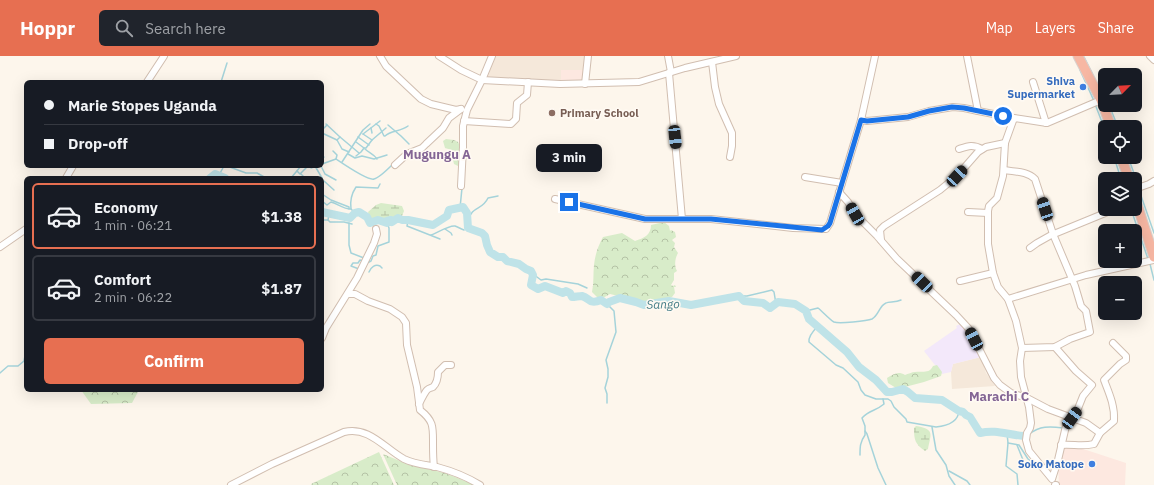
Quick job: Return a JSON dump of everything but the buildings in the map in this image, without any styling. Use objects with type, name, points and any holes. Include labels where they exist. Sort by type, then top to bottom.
[{"type":"highway","points":[[1080,57],[1098,92]]},
{"type":"highway","points":[[1141,216],[1154,257]]},
{"type":"street","points":[[148,80],[164,56]]},
{"type":"street","points":[[380,56],[391,71],[421,99],[431,104],[456,110],[464,110]]},
{"type":"street","points":[[439,56],[460,70],[482,80],[560,84],[639,82],[670,72],[712,62],[720,58],[736,56]]},
{"type":"street","points":[[461,186],[464,110],[482,80],[492,56]]},
{"type":"street","points":[[585,84],[588,56]]},
{"type":"street","points":[[668,56],[682,219]]},
{"type":"street","points":[[555,198],[645,219],[711,219],[822,230],[828,226],[842,183],[861,120],[875,56]]},
{"type":"street","points":[[967,56],[978,110]]},
{"type":"street","points":[[1150,56],[1154,60]]},
{"type":"street","points":[[712,62],[719,104],[732,133],[730,157]]},
{"type":"street","points":[[464,121],[511,124],[516,119],[517,104],[527,95],[528,82]]},
{"type":"street","points":[[1033,82],[1046,123]]},
{"type":"street","points":[[861,120],[867,121],[908,117],[952,107],[978,110],[1046,123],[1098,102]]},
{"type":"street","points":[[395,165],[407,154],[422,148],[443,128],[449,118],[464,110]]},
{"type":"street","points":[[1014,118],[1005,143],[1003,160],[1004,170],[997,198],[989,206],[988,244],[993,273],[998,287],[1008,299],[1016,321],[1022,348],[1020,361],[1021,377],[1027,398],[1031,423],[1027,433],[1027,444],[1029,450],[1054,483]]},
{"type":"street","points":[[881,240],[880,230],[884,226],[940,190],[957,176],[978,152],[989,146],[1005,143]]},
{"type":"street","points":[[959,149],[975,146],[982,150]]},
{"type":"street","points":[[1004,170],[1026,173],[1035,179],[1053,234],[1072,279],[1081,306],[1086,312],[1090,332],[1070,339],[1055,347],[1022,348]]},
{"type":"street","points":[[805,177],[842,183]]},
{"type":"street","points":[[1142,186],[1154,181]]},
{"type":"street","points":[[839,192],[848,202],[855,214],[881,240],[897,259],[969,328],[994,378],[1000,385],[1011,393],[1027,398],[1048,409],[1086,423],[1100,433]]},
{"type":"street","points":[[968,212],[988,212]]},
{"type":"street","points":[[1030,248],[1053,234],[1098,216]]},
{"type":"street","points":[[324,333],[351,292],[358,278],[374,243],[377,234],[376,229]]},
{"type":"street","points":[[0,247],[24,230]]},
{"type":"street","points":[[1008,299],[1072,279],[1154,260]]},
{"type":"street","points":[[960,281],[993,273]]},
{"type":"street","points":[[351,292],[368,301],[390,309],[402,317],[406,323],[407,345],[417,387],[420,410],[429,417],[434,428],[434,466]]},
{"type":"street","points":[[1061,444],[1074,444],[1083,447],[1094,444],[1100,433],[1114,421],[1112,398],[1104,380],[1126,360],[1126,356],[1113,343]]},
{"type":"street","points":[[1054,483],[1066,426],[1077,411],[1082,396],[1092,385],[1076,371],[1055,347]]},
{"type":"street","points":[[419,404],[428,389],[433,387],[438,377],[438,372],[445,365],[451,365]]},
{"type":"street","points":[[231,485],[279,461],[344,432],[352,430],[373,436],[404,458],[415,463],[434,466],[464,476],[480,485]]},
{"type":"shaded area","points":[[494,56],[586,56],[585,70],[561,82],[486,78],[485,77]]},
{"type":"shaded area","points":[[561,70],[585,70],[584,82],[561,82]]},
{"type":"shaded area","points":[[962,323],[968,329],[981,357],[953,364],[951,372],[942,374],[924,351]]},
{"type":"shaded area","points":[[981,357],[986,373],[995,386],[952,389],[951,372],[953,364]]},
{"type":"shaded area","name":"Soko Matope","points":[[1065,443],[1126,463],[1125,485],[1059,485],[1058,465]]},
{"type":"green space","points":[[446,139],[454,140],[460,144],[460,165],[458,166],[454,164],[453,160],[456,155],[455,151],[445,148],[443,141]]},
{"type":"green space","points":[[381,203],[402,206],[404,211],[402,216],[394,220],[370,219],[368,212],[376,205]]},
{"type":"green space","points":[[664,222],[669,226],[670,231],[675,232],[676,237],[672,240],[675,243],[674,247],[678,253],[675,262],[677,271],[674,273],[674,280],[671,285],[675,285],[676,287],[674,287],[675,293],[672,297],[667,298],[668,301],[639,301],[610,294],[603,298],[597,297],[592,292],[594,265],[597,251],[603,237],[622,233],[635,241],[648,234],[651,225]]},
{"type":"green space","points":[[937,365],[942,372],[941,376],[901,388],[896,388],[888,383],[887,378],[894,374],[900,373],[905,375],[914,372],[926,372],[933,366]]},
{"type":"green space","points":[[82,392],[138,392],[132,403],[91,404]]},
{"type":"green space","points":[[916,426],[926,429],[930,433],[931,436],[928,449],[925,451],[919,446],[914,436],[914,428]]},
{"type":"green space","points":[[379,452],[394,485],[311,484]]},
{"type":"green space","points":[[383,454],[410,465],[445,473],[475,485],[397,485]]},
{"type":"waterway","points":[[1084,57],[1092,73]]},
{"type":"waterway","points":[[222,80],[227,63]]},
{"type":"waterway","points":[[1080,70],[1094,101]]},
{"type":"waterway","points":[[1095,104],[1101,120]]},
{"type":"waterway","points":[[1112,112],[1115,120]]},
{"type":"waterway","points":[[363,134],[380,121]]},
{"type":"waterway","points":[[326,124],[340,137],[337,140]]},
{"type":"waterway","points":[[342,162],[363,130],[370,124]]},
{"type":"waterway","points":[[376,124],[379,126],[384,136],[408,126]]},
{"type":"waterway","points":[[324,128],[327,125]]},
{"type":"waterway","points":[[388,125],[409,144]]},
{"type":"waterway","points":[[371,128],[372,133]]},
{"type":"waterway","points":[[364,148],[366,148],[372,140],[386,128]]},
{"type":"waterway","points":[[324,134],[337,140],[342,149],[349,152]]},
{"type":"waterway","points":[[363,134],[372,140]]},
{"type":"waterway","points":[[340,137],[359,153]]},
{"type":"waterway","points":[[358,137],[369,145]]},
{"type":"waterway","points":[[356,142],[364,148],[356,156]]},
{"type":"waterway","points":[[365,149],[377,159]]},
{"type":"waterway","points":[[333,151],[337,155],[336,159]]},
{"type":"waterway","points":[[348,154],[355,158],[362,156],[374,159],[387,155]]},
{"type":"waterway","points":[[324,163],[336,159],[361,175],[371,179],[381,175],[393,164]]},
{"type":"waterway","points":[[1116,164],[1119,172]]},
{"type":"waterway","points":[[1131,164],[1134,172]]},
{"type":"waterway","points":[[219,175],[223,168]]},
{"type":"waterway","points":[[232,168],[246,173],[257,173],[262,176]]},
{"type":"waterway","points":[[293,176],[299,168]]},
{"type":"waterway","points":[[297,171],[300,174],[306,168]]},
{"type":"waterway","points":[[316,168],[321,176]]},
{"type":"waterway","points":[[322,168],[325,174],[336,180]]},
{"type":"waterway","name":"Sango","points":[[212,176],[215,174],[220,176]]},
{"type":"waterway","points":[[324,181],[334,190]]},
{"type":"waterway","points":[[351,209],[353,192],[356,187],[378,188],[380,184]]},
{"type":"waterway","points":[[460,208],[462,188]]},
{"type":"waterway","points":[[324,195],[331,200],[349,207],[349,209]]},
{"type":"waterway","points":[[468,221],[472,212],[483,205],[488,198],[498,196]]},
{"type":"waterway","points":[[1142,199],[1154,233]]},
{"type":"waterway","points":[[324,203],[327,205],[331,202],[351,209],[355,213]]},
{"type":"waterway","name":"Sango","points":[[324,212],[350,218],[355,213],[359,212],[367,217],[370,223],[378,220],[387,223],[387,221],[391,220],[392,222],[398,218],[433,225],[447,216],[449,210],[463,207],[467,213],[468,228],[482,233],[485,236],[490,252],[498,257],[503,257],[507,261],[519,264],[531,271],[533,275],[531,285],[538,289],[545,286],[563,293],[566,291],[570,293],[572,297],[582,296],[594,302],[601,300],[607,304],[620,298],[644,305],[669,301],[691,305],[739,296],[744,301],[763,303],[770,308],[778,302],[795,304],[806,311],[809,319],[847,352],[859,367],[876,380],[887,392],[903,389],[915,398],[942,400],[970,417],[980,433],[997,432],[1024,436]]},
{"type":"waterway","points":[[329,214],[328,220],[330,222],[344,222],[352,224]]},
{"type":"waterway","points":[[1133,216],[1148,259]]},
{"type":"waterway","points":[[408,220],[407,226],[440,239]]},
{"type":"waterway","points":[[349,223],[349,245],[351,253],[364,258]]},
{"type":"waterway","points":[[367,263],[371,261],[373,256],[376,255],[378,246],[389,242],[389,228],[387,223]]},
{"type":"waterway","points":[[431,235],[452,226],[464,230]]},
{"type":"waterway","points":[[445,229],[452,235]]},
{"type":"waterway","points":[[359,269],[351,266],[353,263],[358,263],[360,260],[363,261]]},
{"type":"waterway","points":[[1150,264],[1154,280]]},
{"type":"waterway","points":[[369,272],[372,267],[378,265],[382,268]]},
{"type":"waterway","points":[[533,274],[541,280],[546,279],[578,284],[587,288]]},
{"type":"waterway","points":[[739,296],[747,296],[772,290],[774,292],[776,304]]},
{"type":"waterway","points":[[806,311],[818,308],[834,322],[841,323],[859,321],[872,319],[884,304],[901,300]]},
{"type":"waterway","points":[[607,304],[614,311],[616,332],[606,360],[608,369],[608,377],[605,388],[607,403]]},
{"type":"waterway","points":[[818,326],[810,335],[809,342],[836,365],[843,368],[858,382],[865,395],[876,399],[888,399],[891,401],[894,407],[906,419],[907,422],[936,427],[944,426],[954,421],[959,411]]},
{"type":"waterway","name":"Sango","points":[[0,373],[8,366],[18,366],[24,361]]},
{"type":"waterway","points":[[860,455],[862,440],[865,435],[865,426],[862,418],[867,413],[884,404],[883,399]]},
{"type":"waterway","points":[[932,427],[936,450],[946,465],[949,476],[955,485]]},
{"type":"waterway","name":"Sango","points":[[1029,434],[1037,429],[1045,427],[1063,428]]},
{"type":"waterway","points":[[865,431],[878,468],[886,485]]},
{"type":"waterway","points":[[1007,433],[1008,443],[1019,445],[1028,459],[1034,463]]},
{"type":"waterway","points":[[1008,443],[1006,466],[1017,474],[1018,485]]},
{"type":"waterway","points":[[1017,445],[1023,460]]},
{"type":"waterway","points":[[949,471],[967,481],[970,485]]},
{"type":"place","name":"Shiva Supermarket","points":[[1083,87]]},
{"type":"place","name":"Primary School","points":[[552,113]]},
{"type":"place","name":"Soko Matope","points":[[1092,464]]},
{"type":"district","name":"Mugungu A","points":[[437,154]]},
{"type":"district","name":"Marachi C","points":[[999,396]]},
{"type":"route","points":[[569,202],[645,219],[711,219],[822,230],[826,229],[830,223],[861,120],[867,121],[908,117],[952,107],[1003,116]]}]
